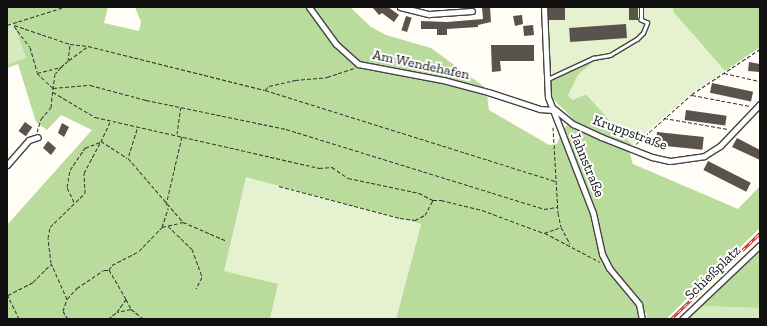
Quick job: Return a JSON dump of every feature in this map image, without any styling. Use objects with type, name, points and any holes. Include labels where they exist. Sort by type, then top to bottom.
[{"type":"street","name":"Am Wendehafen","points":[[308,7],[336,44],[361,65],[443,80],[488,92],[540,109],[552,108]]},
{"type":"street","points":[[400,7],[429,14],[472,11]]},
{"type":"street","name":"Jahnstraße","points":[[544,7],[546,80],[552,108],[593,213],[602,254],[609,268],[639,304],[642,319]]},
{"type":"street","name":"Kruppstraße","points":[[552,108],[573,124],[652,157],[670,161],[691,160],[704,156],[736,130],[759,106]]},
{"type":"street","points":[[7,164],[29,140],[38,137]]},
{"type":"street","name":"Schießplatz","points":[[682,319],[760,245]]},
{"type":"lane","points":[[546,80],[593,58],[610,55],[630,44],[646,28],[647,23],[641,20],[641,7]]},
{"type":"path","points":[[14,25],[64,7]]},
{"type":"path","points":[[7,25],[14,25],[70,44],[88,46],[265,90],[556,181]]},
{"type":"path","points":[[14,25],[30,46],[37,73],[53,88],[90,85],[100,89],[286,129],[544,209],[558,207]]},
{"type":"path","points":[[68,61],[70,44]]},
{"type":"path","points":[[38,137],[36,128],[51,107],[55,74],[68,61],[88,46]]},
{"type":"path","points":[[632,149],[664,118],[692,94],[760,49]]},
{"type":"path","points":[[265,90],[268,86],[295,80],[344,74],[361,65]]},
{"type":"path","points":[[37,73],[61,67]]},
{"type":"path","points":[[724,73],[760,81]]},
{"type":"path","points":[[53,92],[95,117],[138,128],[182,135],[319,168],[332,167],[348,178],[419,193],[433,200],[482,210],[570,244],[609,268]]},
{"type":"path","points":[[692,94],[759,106]]},
{"type":"path","points":[[177,134],[181,106]]},
{"type":"path","points":[[664,118],[736,130]]},
{"type":"path","points":[[67,299],[51,263],[48,238],[50,227],[85,193],[84,173],[110,121]]},
{"type":"path","points":[[553,124],[560,227],[570,244]]},
{"type":"path","points":[[128,158],[138,128]]},
{"type":"path","points":[[166,205],[182,135]]},
{"type":"path","points":[[101,141],[128,158],[166,205],[183,222],[228,241]]},
{"type":"path","points":[[74,203],[67,187],[70,170],[85,148],[101,141]]},
{"type":"path","points":[[279,186],[377,212],[415,220],[426,215],[433,200]]},
{"type":"path","points":[[109,270],[112,265],[139,251],[162,227],[168,207]]},
{"type":"path","points":[[162,227],[183,222]]},
{"type":"path","points":[[168,226],[190,244],[202,277],[196,289]]},
{"type":"path","points":[[544,233],[560,227]]},
{"type":"path","points":[[19,319],[7,295],[33,282],[51,263]]},
{"type":"path","points":[[68,319],[63,311],[67,299],[77,288],[104,270],[109,270]]},
{"type":"path","points":[[109,270],[131,309],[144,319]]},
{"type":"path","points":[[108,319],[117,312],[126,299]]},
{"type":"path","points":[[117,312],[131,309]]},
{"type":"green space","points":[[7,7],[108,7],[104,23],[139,31],[141,22],[135,7],[350,7],[371,27],[386,35],[431,48],[486,88],[489,110],[549,145],[557,144],[563,129],[573,119],[553,99],[549,84],[553,76],[589,60],[591,64],[578,75],[572,100],[586,94],[632,145],[628,148],[633,164],[738,209],[760,186],[760,228],[666,319],[647,319],[646,312],[640,319],[396,319],[421,224],[377,212],[279,284],[270,319],[7,319],[7,225],[92,130],[61,115],[47,130],[36,122],[18,64],[7,68],[7,65],[26,58],[13,23],[7,24]]},
{"type":"green space","points":[[546,7],[672,7],[674,13],[725,71],[689,95],[632,145],[586,94],[572,100],[568,95],[578,75],[591,64],[589,60],[553,76],[548,58]]},
{"type":"green space","points":[[672,7],[760,7],[760,47],[725,71],[674,13]]},
{"type":"green space","points":[[13,22],[26,59],[7,65],[7,24]]},
{"type":"green space","points":[[246,177],[421,224],[396,319],[270,319],[278,284],[224,271]]},
{"type":"green space","points":[[760,252],[760,308],[700,306]]},
{"type":"green space","points":[[700,306],[760,308],[760,319],[687,319]]},
{"type":"building","points":[[372,7],[388,7],[399,15],[394,22],[382,13],[379,15]]},
{"type":"building","points":[[482,7],[490,7],[491,22],[478,25],[478,27],[447,29],[447,35],[437,35],[437,29],[421,29],[421,21],[447,22],[483,19]]},
{"type":"building","points":[[548,7],[565,7],[565,20],[548,20]]},
{"type":"building","points":[[629,7],[638,7],[638,20],[629,20]]},
{"type":"building","points":[[522,15],[523,24],[515,26],[513,16]]},
{"type":"building","points":[[406,16],[412,18],[407,32],[401,30]]},
{"type":"building","points":[[626,24],[627,38],[570,42],[569,28]]},
{"type":"building","points":[[533,25],[534,35],[524,36],[523,26]]},
{"type":"building","points":[[491,45],[534,45],[534,61],[500,61],[501,71],[492,72]]},
{"type":"building","points":[[749,62],[760,64],[760,72],[748,71]]},
{"type":"building","points":[[712,83],[753,92],[751,102],[710,93]]},
{"type":"building","points":[[686,110],[727,116],[725,126],[685,120]]},
{"type":"building","points":[[25,122],[32,127],[26,136],[19,131]]},
{"type":"building","points":[[62,123],[69,127],[64,137],[58,133]]},
{"type":"building","points":[[657,132],[704,137],[702,150],[656,145]]},
{"type":"building","points":[[737,138],[760,150],[760,160],[732,147]]},
{"type":"building","points":[[48,141],[56,148],[51,155],[43,148]]},
{"type":"building","points":[[708,161],[751,183],[746,192],[703,170]]},
{"type":"railway","points":[[671,319],[760,233]]}]
